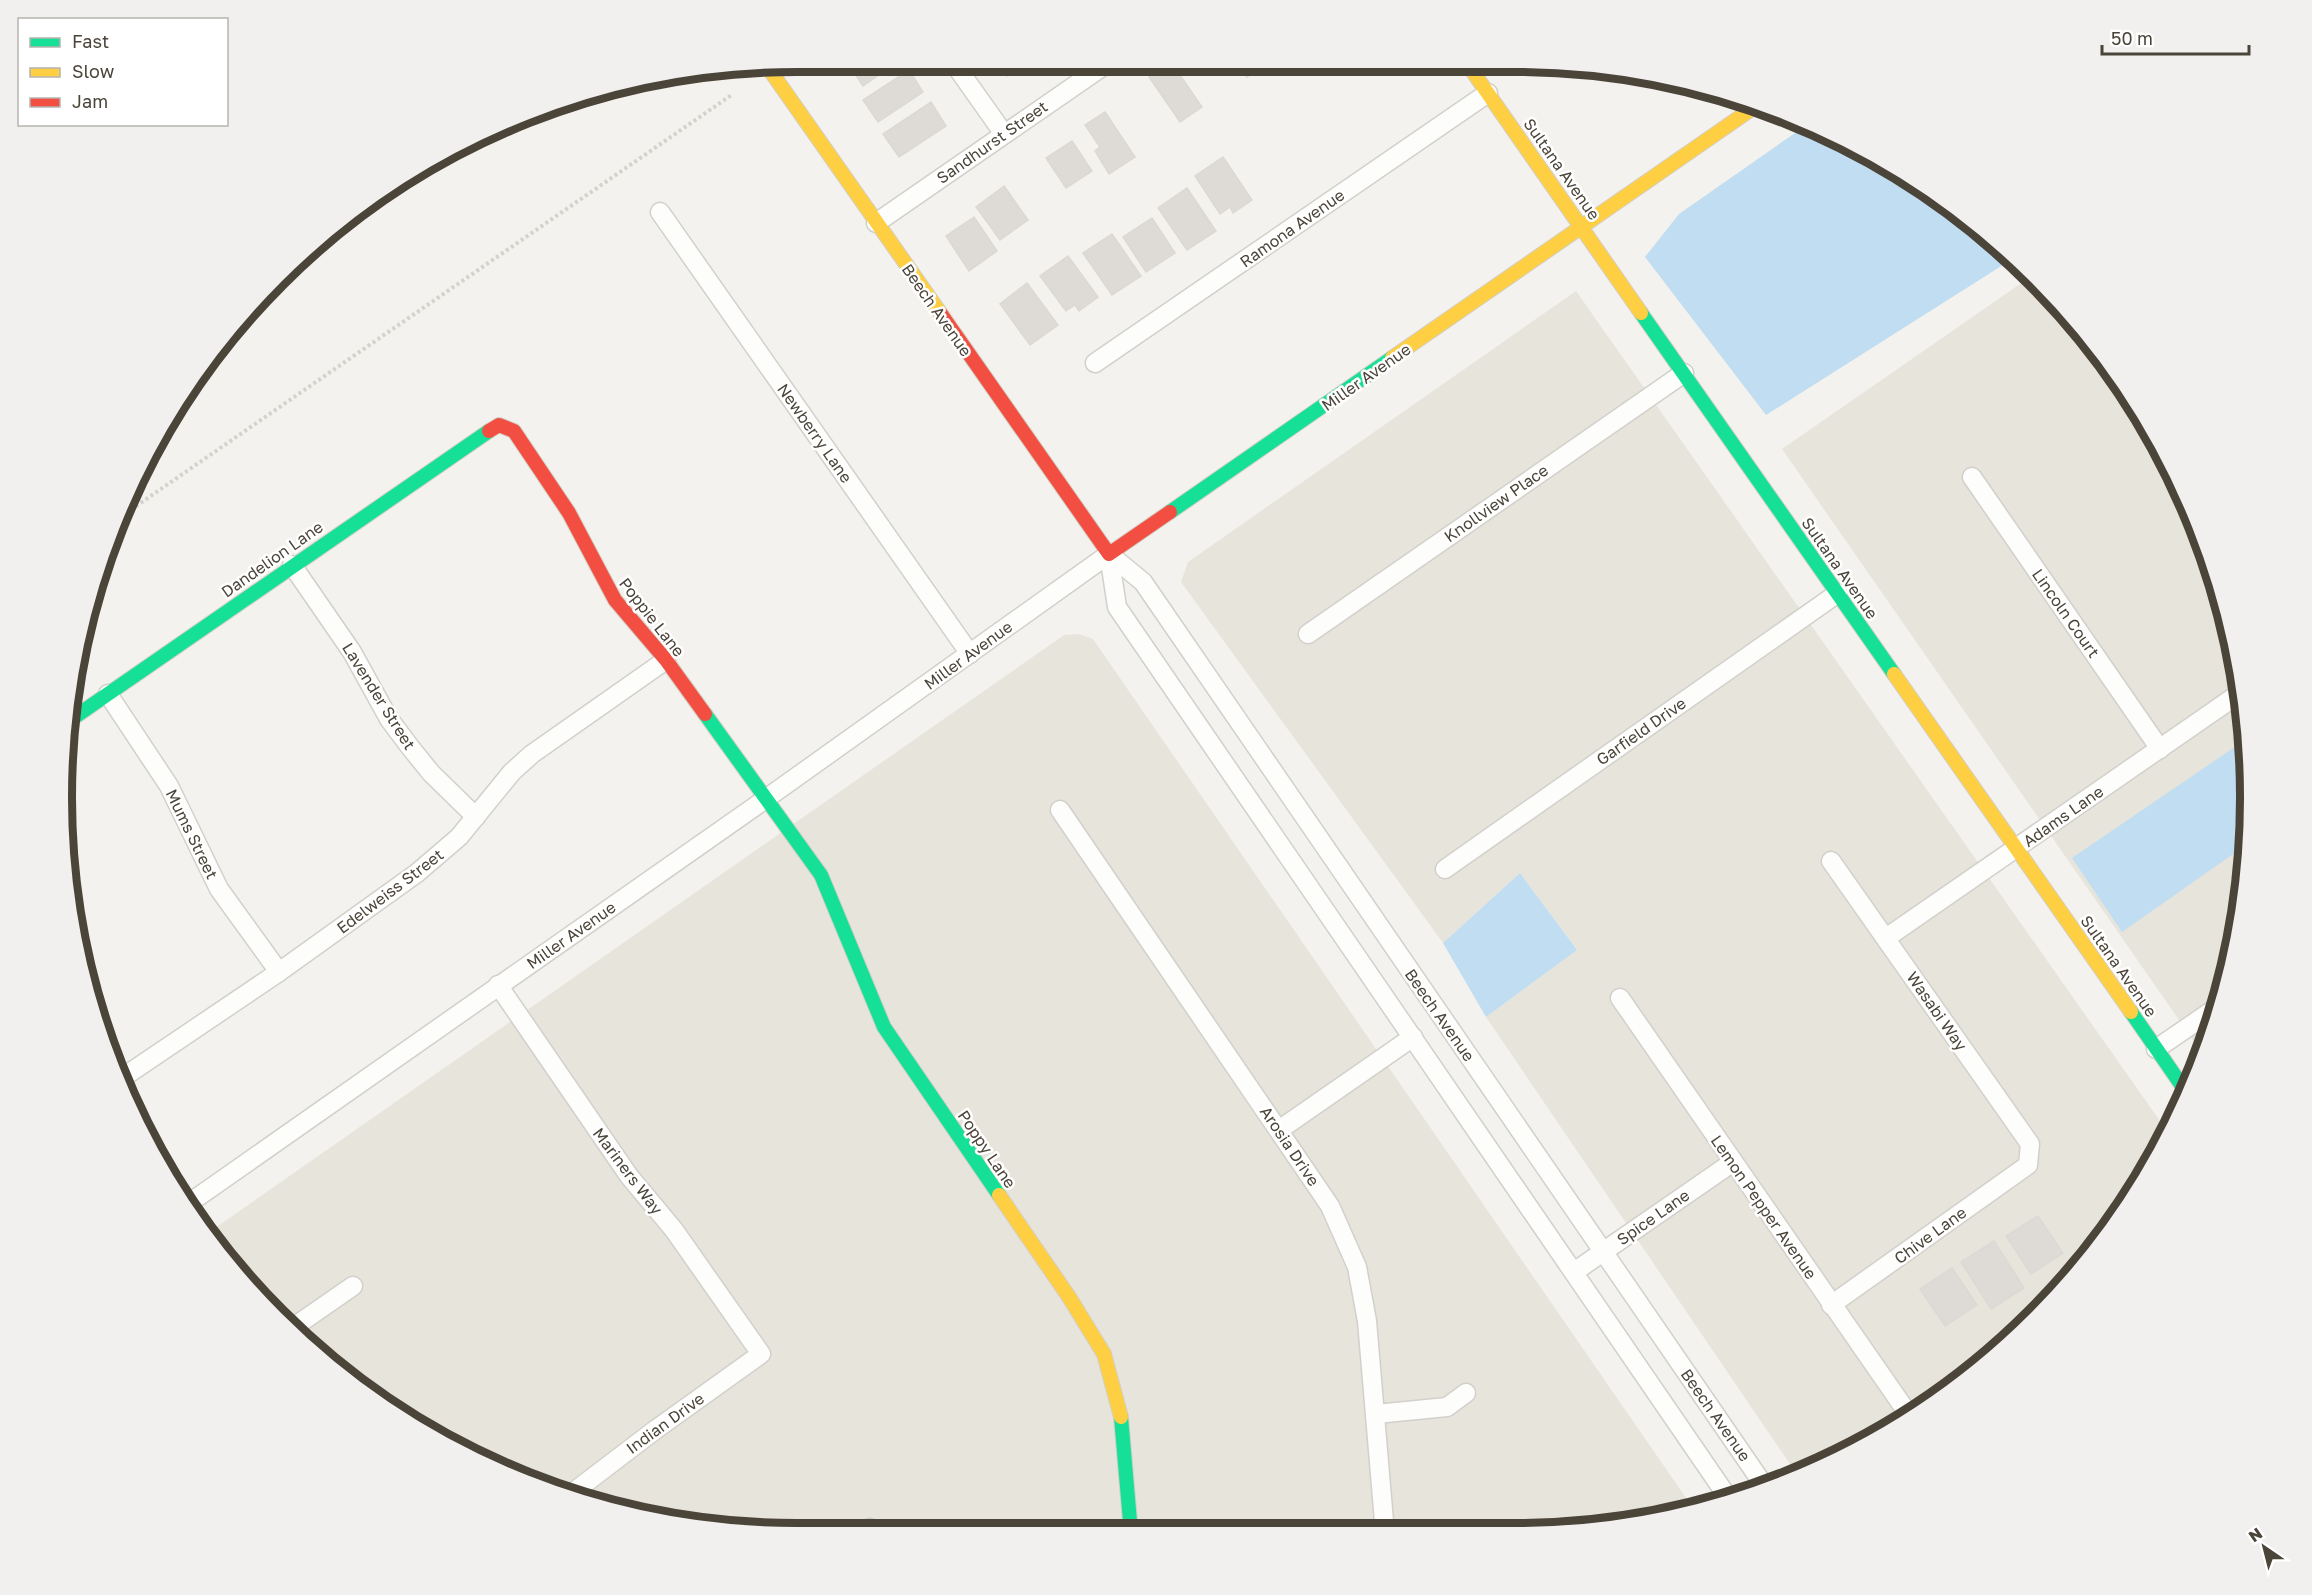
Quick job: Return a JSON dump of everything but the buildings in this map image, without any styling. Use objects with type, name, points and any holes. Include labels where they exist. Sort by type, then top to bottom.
[{"type":"street","points":[[960,72],[1004,134]]},
{"type":"street","name":"Sandhurst Street","points":[[876,223],[1094,72]]},
{"type":"street","name":"Sultana Avenue","points":[[1473,72],[2181,1084]]},
{"type":"street","name":"Beech Avenue","points":[[772,73],[1109,554],[1143,582],[1760,1480]]},
{"type":"street","name":"Ramona Avenue","points":[[1095,363],[1488,93]]},
{"type":"street","name":"Miller Avenue","points":[[193,1200],[768,798],[1109,554],[1748,111]]},
{"type":"street","name":"Newberry Lane","points":[[660,212],[970,654]]},
{"type":"street","name":"Knollview Place","points":[[1308,634],[1684,373]]},
{"type":"street","name":"Dandelion Lane","points":[[77,715],[292,565],[499,426]]},
{"type":"street","name":"Poppie Lane","points":[[499,426],[514,431],[527,447],[569,513],[609,591],[628,617],[666,660],[768,798]]},
{"type":"street","name":"Lincoln Court","points":[[1972,477],[2160,749]]},
{"type":"street","name":"Beech Avenue","points":[[1109,554],[1117,607],[1724,1491]]},
{"type":"street","name":"Lavender Street","points":[[292,565],[352,652],[389,719],[431,773],[476,817]]},
{"type":"street","name":"Garfield Drive","points":[[1445,869],[1838,593]]},
{"type":"street","name":"Edelweiss Street","points":[[127,1075],[279,972],[417,873],[459,837],[512,772],[532,754],[666,660]]},
{"type":"street","name":"Mums Street","points":[[108,694],[169,786],[219,889],[279,972]]},
{"type":"street","name":"Adams Lane","points":[[1886,938],[2233,698]]},
{"type":"street","name":"Poppy Lane","points":[[768,798],[821,875],[836,906],[870,1000],[884,1027],[1069,1297],[1104,1354],[1123,1425],[1130,1523]]},
{"type":"street","name":"Arosia Drive","points":[[1060,810],[1330,1206],[1357,1267],[1367,1321],[1383,1523]]},
{"type":"street","name":"Wasabi Way","points":[[1831,861],[2030,1144],[2028,1165]]},
{"type":"street","name":"Mariners Way","points":[[498,985],[629,1176],[674,1230],[761,1354]]},
{"type":"street","name":"Lemon Pepper Avenue","points":[[1620,998],[1905,1409]]},
{"type":"street","points":[[2156,1049],[2206,1015]]},
{"type":"street","points":[[1279,1130],[1413,1037]]},
{"type":"street","name":"Spice Lane","points":[[1574,1272],[1732,1162]]},
{"type":"street","name":"Chive Lane","points":[[1831,1305],[2028,1165]]},
{"type":"street","points":[[298,1324],[353,1286]]},
{"type":"street","name":"Indian Drive","points":[[578,1488],[761,1354]]},
{"type":"street","points":[[1376,1414],[1448,1407],[1466,1393]]},
{"type":"path","points":[[132,509],[733,94]]},
{"type":"shaded area","points":[[2025,281],[2060,319],[2118,394],[2143,435],[2185,520],[2215,610],[2234,703],[2240,798],[2234,892],[2215,985],[2196,1045],[1782,449]]},
{"type":"shaded area","points":[[1576,291],[2162,1124],[2118,1201],[2060,1276],[2028,1311],[1993,1343],[1918,1401],[1877,1426],[1792,1468],[1486,1017],[1577,950],[1520,873],[1443,943],[1181,582],[1188,562]]},
{"type":"shaded area","points":[[1079,634],[1093,639],[1688,1501],[1609,1517],[1514,1523],[798,1523],[703,1517],[656,1509],[610,1498],[520,1468],[435,1426],[394,1401],[319,1343],[284,1311],[252,1276],[214,1229],[1064,635]]},
{"type":"water","points":[[1799,130],[1877,169],[1918,194],[2005,263],[1766,415],[1645,257],[1679,214]]},
{"type":"water","points":[[2238,745],[2240,798],[2237,851],[2122,932],[2072,858]]},
{"type":"water","points":[[1520,873],[1577,950],[1486,1017],[1443,943]]},
{"type":"traffic: fast","points":[[1641,313],[1894,674]]},
{"type":"traffic: fast","points":[[1170,512],[1392,358]]},
{"type":"traffic: fast","points":[[77,715],[489,431]]},
{"type":"traffic: fast","points":[[705,714],[821,875],[884,1027],[999,1195]]},
{"type":"traffic: fast","points":[[2131,1012],[2181,1084]]},
{"type":"traffic: fast","points":[[1121,1417],[1130,1523]]},
{"type":"traffic: slow","points":[[1473,72],[1641,313]]},
{"type":"traffic: slow","points":[[772,73],[941,314]]},
{"type":"traffic: slow","points":[[1392,358],[1748,111]]},
{"type":"traffic: slow","points":[[1894,674],[2131,1012]]},
{"type":"traffic: slow","points":[[999,1195],[1069,1297],[1104,1354],[1121,1417]]},
{"type":"traffic: jam","points":[[941,314],[1109,554],[1170,512]]},
{"type":"traffic: jam","points":[[489,431],[499,425],[514,431],[569,513],[615,600],[666,660],[705,714]]}]
